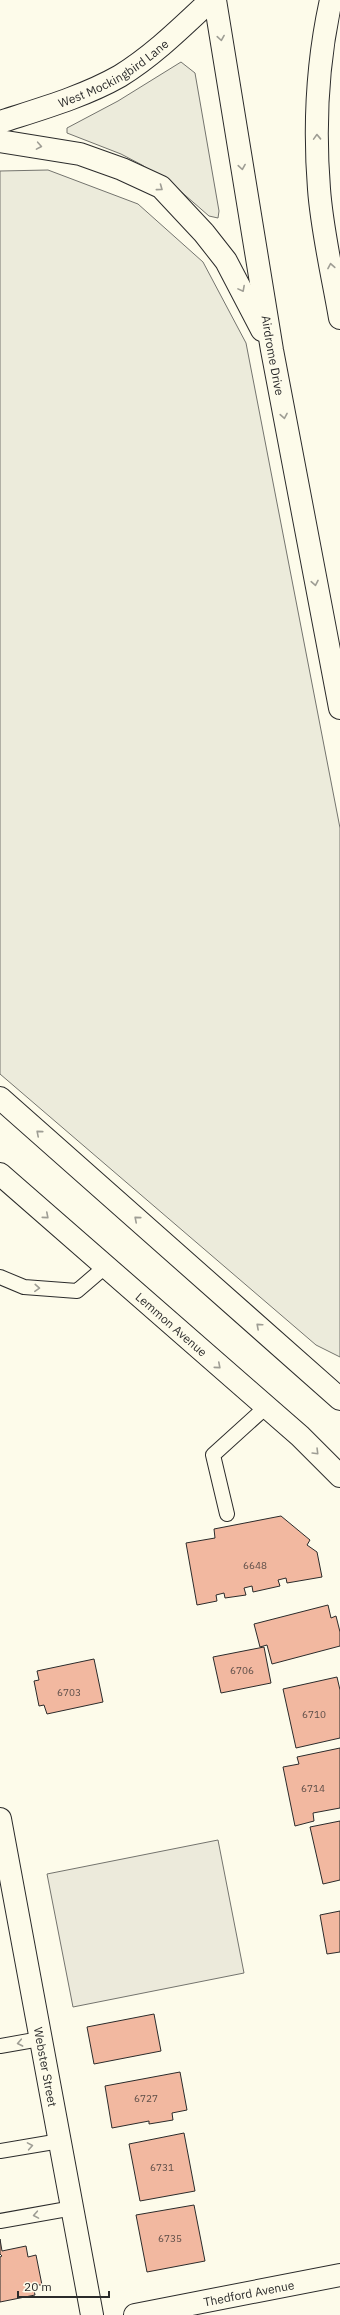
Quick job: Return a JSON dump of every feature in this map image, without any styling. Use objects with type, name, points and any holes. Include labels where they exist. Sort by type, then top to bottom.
[{"type":"main road","name":"West Mockingbird Lane","points":[[0,122],[57,104],[119,76],[164,44],[211,0]]},
{"type":"main road","name":"Airdrome Drive","points":[[215,0],[272,350],[340,708]]},
{"type":"main road","points":[[331,0],[324,31],[315,109],[319,191],[340,318]]},
{"type":"main road","points":[[0,141],[80,154],[122,169],[161,187],[204,233],[226,261],[272,350]]},
{"type":"main road","points":[[0,1098],[340,1399]]},
{"type":"main road","name":"Lemmon Avenue","points":[[0,1176],[300,1436],[340,1476]]},
{"type":"main road","points":[[285,1349],[328,1378],[340,1381]]},
{"type":"main road","name":"Webster Street","points":[[0,1819],[92,2315]]},
{"type":"main road","name":"Thedford Avenue","points":[[135,2315],[340,2275]]},
{"type":"lane","points":[[0,1277],[24,1288],[77,1290],[105,1267]]},
{"type":"lane","points":[[227,1514],[213,1455],[266,1407]]},
{"type":"lane","points":[[0,2046],[40,2039]]},
{"type":"lane","points":[[0,2151],[60,2141]]},
{"type":"lane","points":[[0,2221],[73,2208]]},
{"type":"shaded area","points":[[181,62],[195,73],[219,211],[218,218],[209,216],[178,189],[142,165],[121,154],[67,133],[67,128],[118,101]]},
{"type":"shaded area","points":[[48,170],[138,204],[203,262],[246,343],[340,828],[340,1357],[316,1345],[0,1074],[0,171]]},
{"type":"shaded area","points":[[218,1840],[244,1973],[73,2007],[47,1874]]},
{"type":"building","points":[[281,1516],[310,1540],[307,1545],[317,1552],[322,1577],[287,1583],[286,1578],[278,1580],[280,1586],[253,1592],[252,1586],[244,1588],[246,1595],[225,1598],[224,1593],[216,1595],[217,1601],[197,1605],[186,1543],[215,1538],[214,1529]]},
{"type":"building","points":[[328,1605],[331,1618],[336,1616],[340,1632],[340,1646],[272,1664],[267,1645],[260,1647],[254,1624]]},
{"type":"building","points":[[264,1647],[271,1683],[221,1693],[213,1657]]},
{"type":"building","points":[[94,1659],[103,1702],[47,1714],[44,1705],[39,1706],[34,1681],[39,1680],[37,1671]]},
{"type":"building","points":[[337,1677],[340,1690],[340,1738],[296,1748],[283,1689]]},
{"type":"building","points":[[340,1748],[340,1808],[313,1813],[314,1821],[295,1826],[283,1767],[299,1764],[297,1757]]},
{"type":"building","points":[[340,1821],[340,1880],[323,1884],[310,1827]]},
{"type":"building","points":[[340,1911],[340,1952],[327,1954],[320,1915]]},
{"type":"building","points":[[154,2014],[161,2051],[94,2064],[87,2027]]},
{"type":"building","points":[[180,2072],[187,2110],[172,2113],[173,2120],[149,2124],[149,2121],[112,2128],[105,2086]]},
{"type":"building","points":[[184,2133],[195,2191],[140,2201],[129,2144]]},
{"type":"building","points":[[194,2205],[205,2261],[147,2272],[136,2215]]},
{"type":"building","points":[[0,2239],[2,2251],[26,2246],[28,2257],[36,2255],[42,2285],[33,2285],[35,2295],[0,2302],[0,2257],[2,2256],[0,2254]]}]
